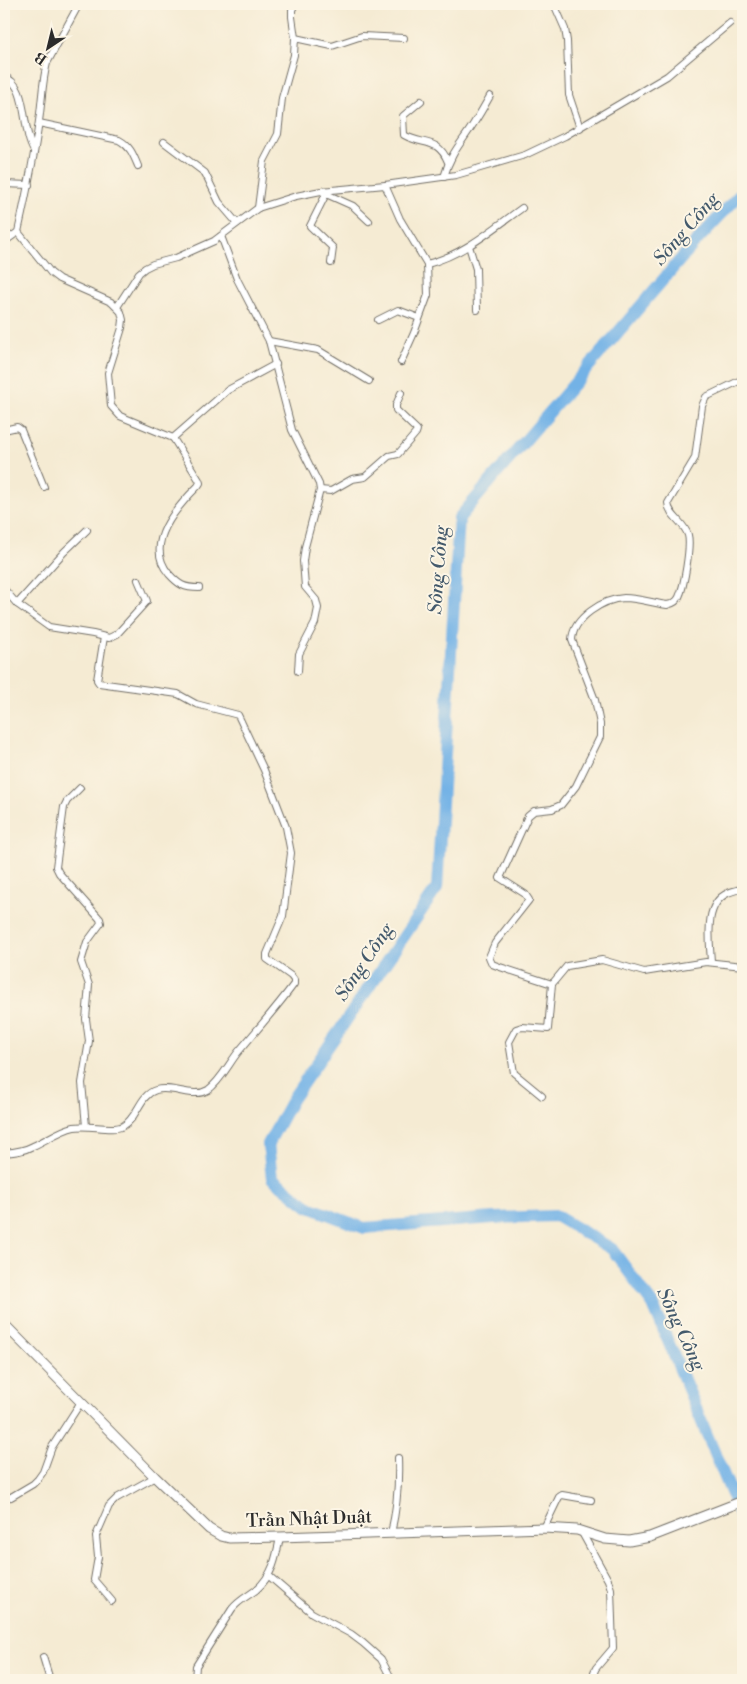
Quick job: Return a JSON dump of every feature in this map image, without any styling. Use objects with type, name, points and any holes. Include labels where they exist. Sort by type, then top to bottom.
[{"type":"main road","name":"Trần Nhật Duật","points":[[4,1324],[155,1478],[209,1529],[220,1536],[229,1538],[280,1538],[544,1528],[581,1531],[605,1539],[629,1541],[650,1537],[743,1501]]},
{"type":"street","points":[[4,242],[18,232],[29,185],[46,63],[79,4]]},
{"type":"street","points":[[258,208],[264,161],[278,134],[282,98],[294,56],[296,38],[292,10],[295,4]]},
{"type":"street","points":[[554,4],[565,29],[569,95],[580,128]]},
{"type":"street","points":[[117,307],[145,268],[176,258],[221,236],[258,208],[296,196],[444,177],[525,155],[580,128],[667,76],[730,23]]},
{"type":"street","points":[[296,38],[332,46],[362,36],[404,38]]},
{"type":"street","points":[[4,77],[12,80],[19,91],[28,141],[34,151]]},
{"type":"street","points":[[444,177],[454,150],[475,122],[490,96]]},
{"type":"street","points":[[421,101],[403,116],[404,134],[412,139],[435,145],[445,154],[448,162]]},
{"type":"street","points":[[39,123],[126,143],[138,166]]},
{"type":"street","points":[[164,142],[205,173],[219,202],[237,223]]},
{"type":"street","points":[[4,184],[29,185]]},
{"type":"street","points":[[385,185],[400,219],[427,264],[429,287],[401,362]]},
{"type":"street","points":[[323,192],[353,206],[369,221]]},
{"type":"street","points":[[323,192],[310,226],[333,248],[331,263]]},
{"type":"street","points":[[427,264],[469,246],[522,208]]},
{"type":"street","points":[[18,232],[51,273],[59,279],[111,302],[121,312],[122,328],[108,373],[111,406],[120,416],[173,438],[200,483],[181,503],[170,519],[163,534],[159,552],[161,561],[172,578],[187,588],[199,588]]},
{"type":"street","points":[[221,236],[237,279],[269,341],[292,430],[320,490],[303,561],[305,587],[316,600],[318,608],[315,623],[299,654],[298,671]]},
{"type":"street","points":[[469,246],[476,269],[478,310]]},
{"type":"street","points":[[378,320],[398,310],[419,318]]},
{"type":"street","points":[[269,341],[318,350],[369,381]]},
{"type":"street","points":[[173,438],[228,390],[276,364]]},
{"type":"street","points":[[552,984],[492,964],[489,957],[495,943],[529,900],[526,894],[500,878],[528,816],[534,811],[552,809],[561,805],[576,786],[600,737],[600,724],[595,700],[572,640],[572,633],[580,620],[599,606],[624,598],[667,605],[673,604],[680,596],[689,541],[684,526],[670,511],[668,503],[694,463],[702,406],[706,397],[743,379]]},
{"type":"street","points":[[320,490],[331,491],[352,479],[365,477],[389,456],[398,454],[416,433],[417,430],[396,410],[401,393]]},
{"type":"street","points":[[4,430],[17,427],[21,430],[44,487]]},
{"type":"street","points":[[17,604],[64,552],[87,530]]},
{"type":"street","points":[[4,589],[17,604],[49,628],[109,638],[117,634],[145,604],[146,597],[138,580]]},
{"type":"street","points":[[4,1153],[24,1150],[65,1130],[86,1126],[117,1128],[123,1126],[152,1091],[167,1088],[197,1093],[208,1089],[294,984],[291,976],[267,959],[267,954],[283,916],[291,853],[286,827],[264,770],[238,715],[196,704],[178,694],[99,683],[97,680],[104,637]]},
{"type":"street","points":[[80,788],[67,800],[64,808],[56,867],[59,873],[100,919],[101,923],[87,942],[81,962],[89,985],[86,1019],[89,1041],[82,1083],[86,1126]]},
{"type":"street","points":[[712,962],[709,929],[710,916],[714,907],[727,893],[743,888]]},
{"type":"street","points":[[542,1096],[514,1073],[509,1042],[516,1029],[522,1027],[548,1029],[552,984],[567,966],[595,960],[644,972],[712,962],[743,966]]},
{"type":"street","points":[[11,1497],[38,1479],[43,1472],[52,1447],[82,1402]]},
{"type":"street","points":[[390,1533],[397,1507],[399,1484],[398,1458]]},
{"type":"street","points":[[112,1601],[94,1580],[98,1557],[97,1531],[112,1502],[155,1478]]},
{"type":"street","points":[[544,1528],[559,1497],[562,1495],[591,1500]]},
{"type":"street","points":[[581,1531],[611,1589],[613,1648],[596,1668],[594,1672],[595,1680]]},
{"type":"street","points":[[195,1680],[196,1666],[232,1609],[255,1591],[269,1576],[275,1564],[280,1538]]},
{"type":"street","points":[[269,1576],[312,1613],[351,1634],[363,1643],[381,1659],[392,1680]]},
{"type":"street","points":[[42,1657],[50,1680]]},
{"type":"waterway","name":"Sông Công","points":[[743,191],[692,246],[459,518],[437,888],[293,1098],[268,1144],[272,1178],[309,1207],[364,1228],[494,1218],[556,1216],[612,1249],[653,1305],[743,1521]]}]
